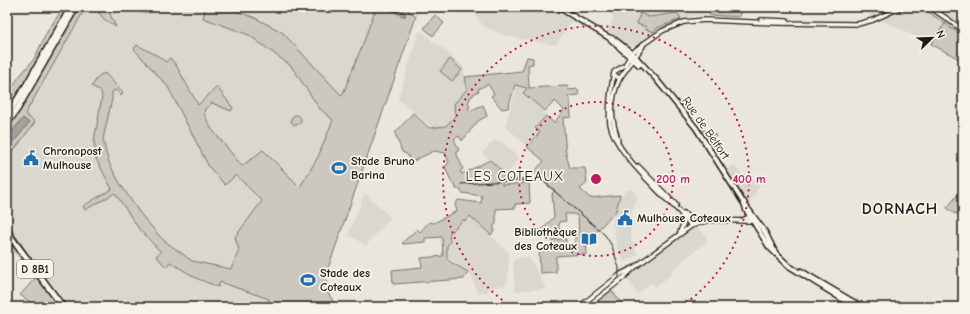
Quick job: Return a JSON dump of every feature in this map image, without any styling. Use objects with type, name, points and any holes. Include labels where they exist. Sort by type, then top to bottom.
[{"type":"highway","points":[[7,116],[71,7]]},
{"type":"highway","points":[[7,124],[22,102],[76,7]]},
{"type":"highway","points":[[7,110],[27,84]]},
{"type":"highway","name":"D 8B1","points":[[7,232],[63,307]]},
{"type":"main road","name":"Rue de Belfort","points":[[558,7],[608,37],[632,56],[663,86],[696,128],[744,202],[744,207],[768,238],[776,254]]},
{"type":"main road","name":"Rue de Belfort","points":[[632,56],[638,64],[663,86]]},
{"type":"main road","name":"Rue de Belfort","points":[[752,218],[762,236],[776,254]]},
{"type":"main road","points":[[776,254],[789,266],[855,307]]},
{"type":"main road","points":[[786,263],[862,307]]},
{"type":"street","points":[[692,225],[631,161],[618,142],[612,124],[609,100],[614,74],[625,65],[645,43],[656,35],[678,24],[693,20],[750,21],[762,23],[858,24],[873,20],[902,7]]},
{"type":"street","points":[[930,7],[963,30]]},
{"type":"street","points":[[626,70],[634,50],[651,36],[656,35]]},
{"type":"street","points":[[612,124],[612,100],[614,90],[621,76],[626,70],[634,64],[638,64]]},
{"type":"street","points":[[619,69],[621,76]]},
{"type":"street","points":[[614,74],[617,77],[621,76]]},
{"type":"street","points":[[631,161],[655,183],[692,225]]},
{"type":"street","points":[[679,233],[684,222],[681,213]]},
{"type":"street","points":[[586,307],[623,278],[634,267],[692,225],[709,220],[743,220],[752,218]]},
{"type":"street","points":[[579,307],[621,274],[634,267]]},
{"type":"shaded area","points":[[64,7],[86,7],[25,114],[35,122],[12,153],[7,151],[7,98],[18,78],[34,59],[48,30]]},
{"type":"shaded area","points":[[86,7],[96,8],[109,24],[116,26],[110,14],[109,7],[196,7],[205,10],[203,18],[249,35],[291,66],[320,109],[334,120],[318,157],[300,188],[263,150],[242,167],[211,128],[204,114],[205,109],[212,102],[230,110],[217,87],[199,105],[176,65],[170,59],[166,62],[137,45],[134,50],[168,87],[186,121],[262,202],[250,219],[231,269],[192,261],[162,239],[139,212],[110,165],[103,139],[112,99],[111,92],[116,90],[123,92],[106,74],[103,73],[92,86],[101,92],[102,97],[94,141],[96,159],[112,189],[83,205],[85,209],[114,193],[139,229],[161,252],[166,266],[170,262],[196,278],[217,287],[220,282],[269,299],[267,307],[94,307],[85,298],[75,307],[70,307],[32,260],[7,223],[7,151],[12,153],[35,122],[25,114]]},
{"type":"shaded area","points":[[94,7],[109,7],[110,14],[116,27],[104,19]]},
{"type":"shaded area","points":[[137,7],[153,7],[150,11],[145,13],[141,12]]},
{"type":"shaded area","points":[[196,7],[223,7],[253,17],[282,32],[342,96],[376,7],[404,7],[416,17],[326,274],[328,293],[337,307],[267,307],[269,299],[220,282],[218,287],[196,278],[170,262],[166,267],[156,256],[161,252],[139,229],[115,193],[85,210],[83,206],[112,189],[96,159],[94,141],[102,97],[101,92],[92,86],[101,74],[106,74],[123,93],[121,96],[116,90],[112,92],[112,99],[103,139],[110,165],[139,212],[162,239],[192,261],[231,269],[239,250],[235,237],[262,201],[236,175],[225,185],[209,167],[168,87],[134,49],[137,45],[166,62],[170,58],[176,65],[198,105],[217,87],[233,108],[231,111],[212,103],[205,109],[204,114],[211,128],[242,166],[263,150],[300,187],[318,157],[333,120],[320,109],[291,66],[249,35],[203,18],[205,10]]},
{"type":"shaded area","points":[[223,7],[376,7],[342,96],[282,32],[253,17]]},
{"type":"shaded area","points":[[386,7],[401,9],[406,16],[402,16]]},
{"type":"shaded area","points":[[404,7],[425,7],[416,17]]},
{"type":"shaded area","points":[[470,7],[553,7],[572,21],[556,45],[506,36],[483,26]]},
{"type":"shaded area","points":[[597,7],[713,7],[709,15],[692,16],[658,29],[635,47],[607,34],[614,15]]},
{"type":"shaded area","points":[[713,7],[742,7],[739,17],[709,15]]},
{"type":"shaded area","points":[[854,7],[963,7],[963,27],[949,18],[931,44],[883,21],[880,15],[873,17]]},
{"type":"shaded area","points":[[640,13],[649,17],[676,13],[681,19],[657,28],[654,32],[637,24]]},
{"type":"shaded area","points":[[435,15],[444,23],[433,36],[424,28]]},
{"type":"shaded area","points":[[948,19],[963,30],[963,61],[931,44]]},
{"type":"shaded area","points":[[419,32],[422,32],[431,39],[432,42],[434,41],[464,67],[466,89],[454,104],[454,116],[446,126],[430,126],[398,99]]},
{"type":"shaded area","points":[[527,57],[533,58],[533,64],[528,65],[529,88],[567,86],[568,90],[578,89],[579,95],[568,96],[570,100],[571,117],[563,118],[566,154],[570,168],[585,168],[587,183],[580,189],[590,198],[620,195],[616,211],[593,235],[586,236],[587,254],[556,256],[556,272],[540,273],[539,249],[553,248],[552,240],[566,239],[566,246],[575,245],[575,234],[579,234],[578,216],[573,214],[565,214],[566,221],[559,222],[559,231],[539,233],[554,217],[552,194],[555,190],[534,172],[544,161],[527,147],[540,132],[535,128],[546,116],[554,123],[564,110],[555,101],[545,111],[523,93],[527,88],[515,85],[508,108],[502,109],[491,96],[494,94],[488,84],[478,89],[479,91],[469,98],[470,100],[468,102],[470,107],[468,108],[469,111],[483,105],[487,116],[478,121],[462,141],[459,136],[454,139],[459,150],[456,152],[463,169],[460,171],[462,174],[490,160],[505,174],[502,178],[502,185],[529,183],[530,203],[515,204],[515,208],[496,209],[496,224],[494,225],[494,231],[491,235],[470,216],[465,221],[463,220],[449,234],[450,242],[447,246],[447,258],[449,261],[468,272],[464,279],[393,284],[392,270],[422,267],[421,258],[443,256],[442,237],[425,238],[425,242],[402,243],[417,229],[420,232],[429,222],[434,223],[457,211],[455,205],[458,200],[481,203],[482,196],[462,193],[460,189],[456,189],[455,184],[452,183],[445,167],[449,162],[445,153],[434,151],[411,162],[407,154],[402,152],[395,133],[413,113],[429,128],[446,126],[455,116],[454,104],[467,89],[465,77],[522,71]]},
{"type":"shaded area","points":[[450,59],[462,70],[452,81],[440,71]]},
{"type":"shaded area","points":[[517,86],[527,88],[523,94],[545,112],[546,115],[535,128],[539,132],[527,146],[505,126]]},
{"type":"shaded area","points":[[294,115],[298,115],[301,120],[298,125],[294,125],[291,122],[291,118]]},
{"type":"shaded area","points":[[23,118],[29,123],[13,143],[7,138]]},
{"type":"shaded area","points":[[701,129],[716,135],[709,144],[700,131]]},
{"type":"shaded area","points":[[495,140],[497,142],[499,140],[518,156],[519,159],[506,174],[482,153]]},
{"type":"shaded area","points":[[734,165],[740,173],[762,182],[749,204],[726,170]]},
{"type":"shaded area","points":[[529,178],[529,181],[503,182],[503,180]]},
{"type":"shaded area","points":[[963,188],[963,211],[955,214],[947,208]]},
{"type":"shaded area","points":[[631,189],[638,197],[632,210],[630,224],[631,239],[638,254],[625,262],[618,251],[613,226],[614,217],[621,196],[625,191]]},
{"type":"shaded area","points":[[365,193],[391,218],[366,245],[348,235]]},
{"type":"shaded area","points":[[470,216],[509,253],[508,282],[506,282],[506,285],[488,288],[488,292],[477,293],[472,276],[448,258],[447,246],[451,242],[449,234],[463,220],[465,221]]},
{"type":"shaded area","points":[[7,223],[32,260],[26,265],[7,242]]},
{"type":"shaded area","points":[[696,228],[702,231],[708,240],[671,271],[673,273],[655,287],[652,282],[638,294],[627,280],[628,277],[688,231]]},
{"type":"shaded area","points":[[529,257],[546,289],[515,291],[513,264],[515,259]]},
{"type":"shaded area","points":[[38,275],[65,307],[37,307],[20,295]]},
{"type":"shaded area","points":[[611,290],[624,306],[589,307]]},
{"type":"waterway","points":[[921,7],[947,25]]},
{"type":"waterway","points":[[949,27],[963,36]]},
{"type":"tram line","points":[[461,184],[540,179],[605,235],[612,246],[619,268],[619,277],[615,282],[583,307]]},
{"type":"place","name":"Chronopost Mulhouse","points":[[31,158]]},
{"type":"place","name":"Stade Bruno Barina","points":[[339,168]]},
{"type":"place","name":"Mulhouse Coteaux","points":[[625,218]]},
{"type":"place","name":"Bibliothèque des Coteaux","points":[[589,239]]},
{"type":"place","name":"Stade des Coteaux","points":[[308,280]]},
{"type":"district","name":"LES COTEAUX","points":[[515,176]]},
{"type":"district","name":"DORNACH","points":[[900,209]]}]
